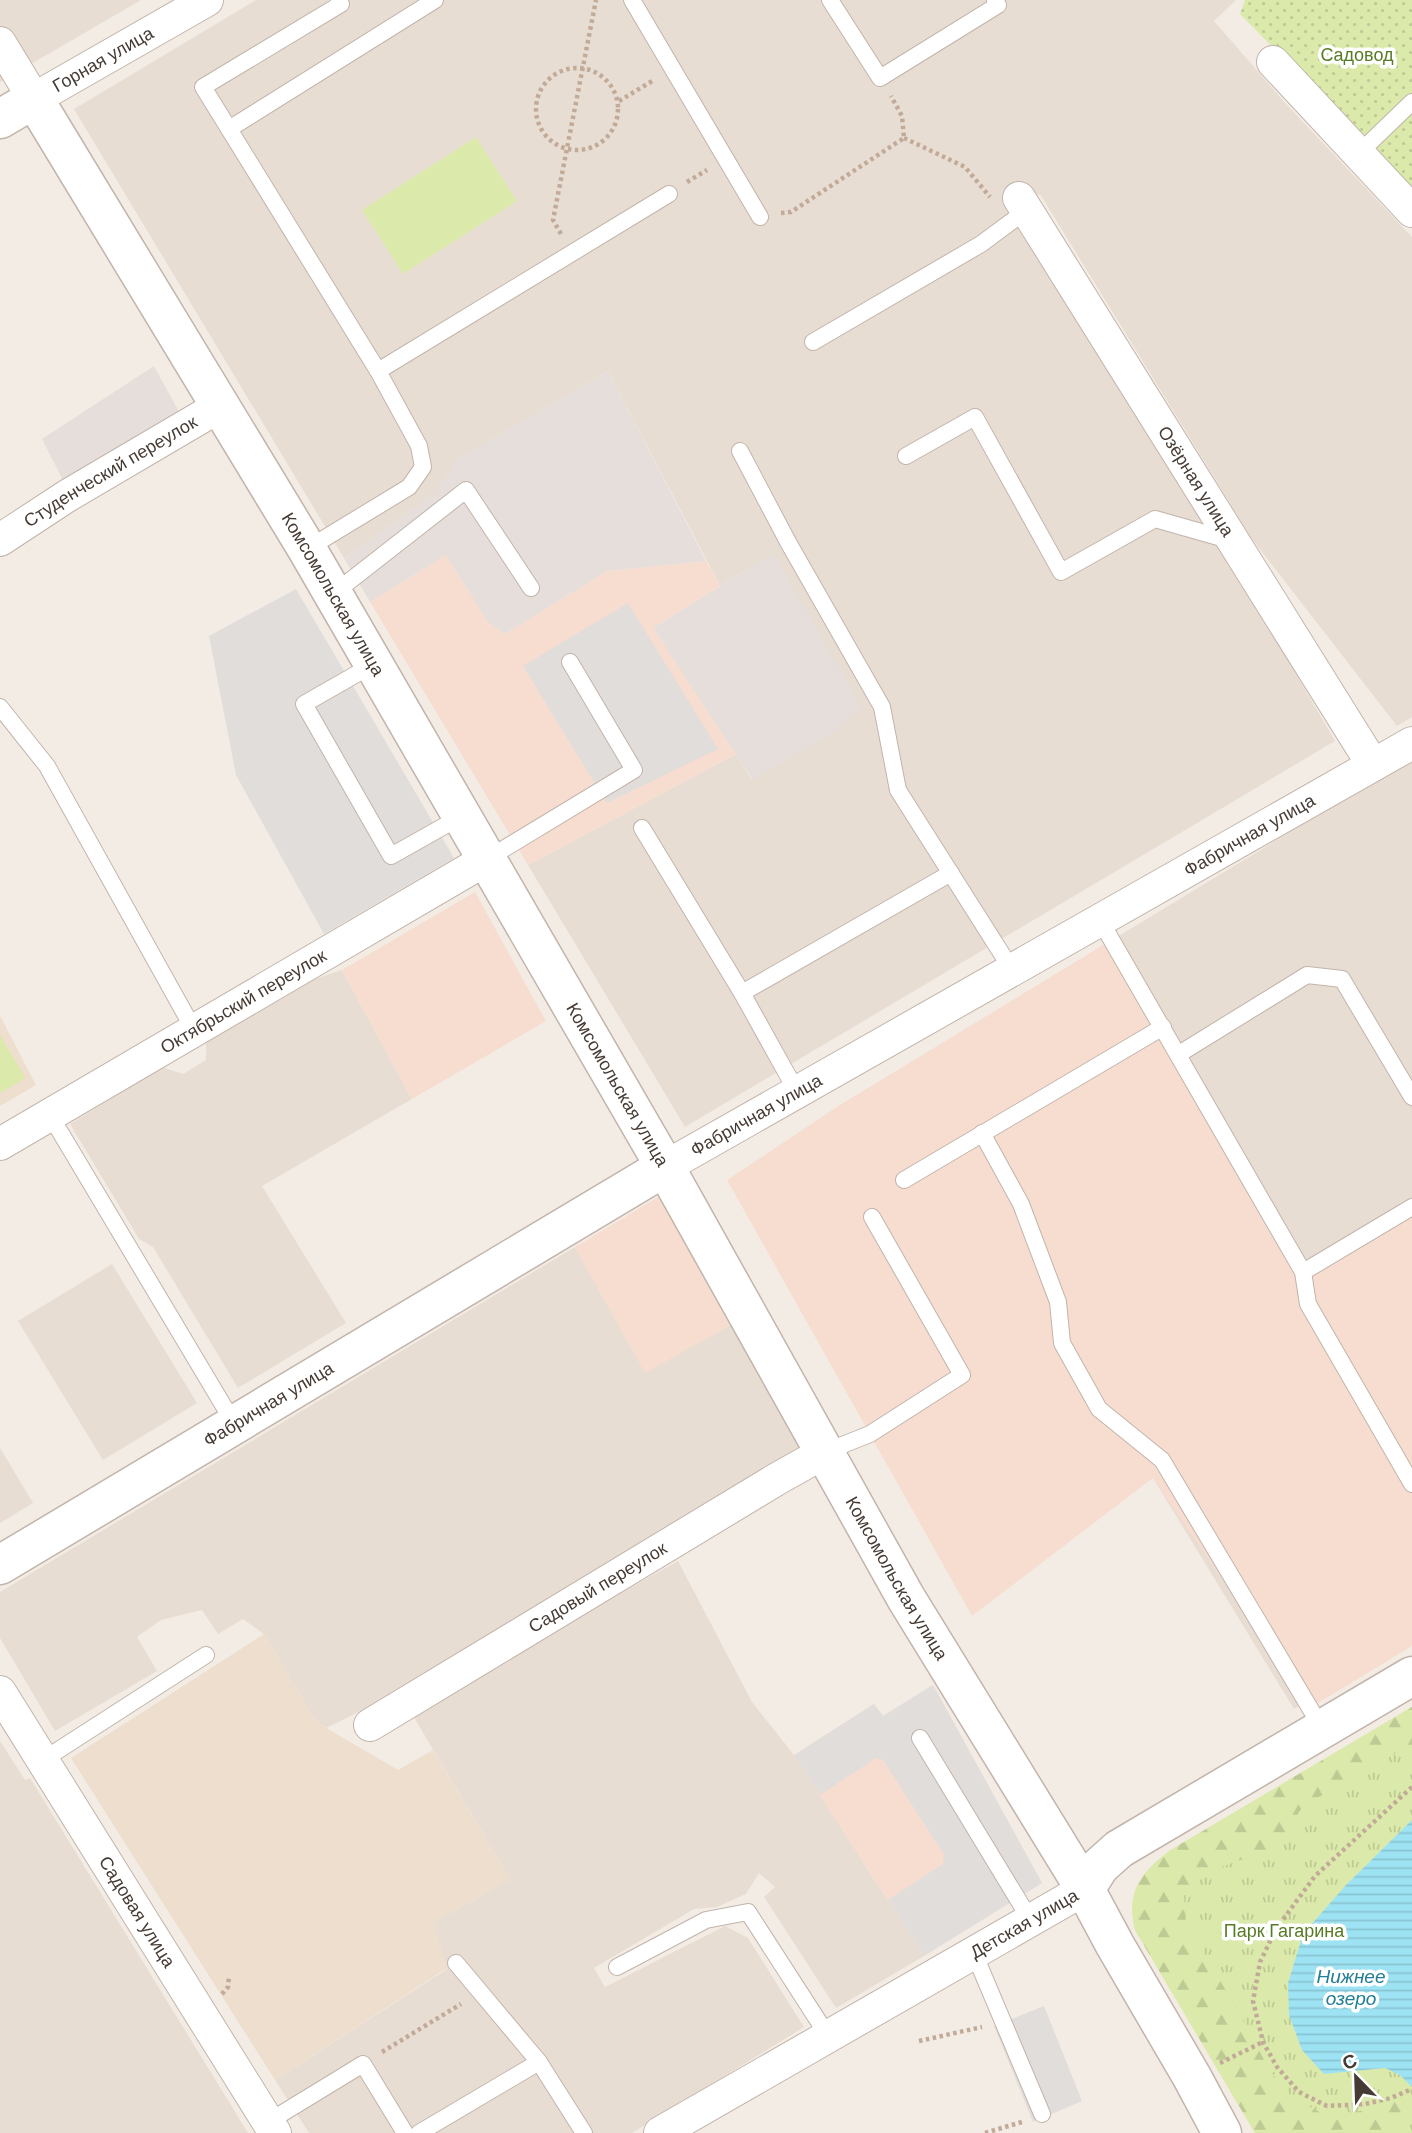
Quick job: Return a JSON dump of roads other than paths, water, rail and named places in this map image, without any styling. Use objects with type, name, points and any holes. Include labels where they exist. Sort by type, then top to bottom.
[{"type":"street","name":"Горная улица","points":[[0,119],[207,0]]},
{"type":"street","name":"Комсомольская улица","points":[[0,43],[307,549],[666,1167],[906,1598],[1085,1889],[1222,2133]]},
{"type":"street","points":[[1273,62],[1412,211]]},
{"type":"street","name":"Озёрная улица","points":[[1019,210],[1234,541],[1373,765]]},
{"type":"street","name":"Студенческий переулок","points":[[0,540],[67,496],[220,406]]},
{"type":"street","name":"Фабричная улица","points":[[0,1565],[666,1167],[1412,743]]},
{"type":"street","name":"Октябрьский переулок","points":[[0,1144],[487,859]]},
{"type":"street","name":"Садовый переулок","points":[[370,1725],[825,1452]]},
{"type":"street","name":"Детская улица","points":[[660,2133],[1085,1889],[1100,1866],[1119,1849],[1412,1676]]},
{"type":"street","name":"Садовая улица","points":[[0,1692],[272,2127]]},
{"type":"lane","points":[[307,549],[408,487],[423,467],[419,446],[378,371],[203,88],[341,4],[339,0]]},
{"type":"lane","points":[[229,129],[435,0]]},
{"type":"lane","points":[[632,0],[760,216]]},
{"type":"lane","points":[[830,0],[880,78],[1000,2]]},
{"type":"lane","points":[[1358,154],[1412,102]]},
{"type":"lane","points":[[378,371],[669,194]]},
{"type":"lane","points":[[813,342],[981,244],[1019,210]]},
{"type":"lane","points":[[905,456],[975,417],[1061,572],[1155,519],[1234,541]]},
{"type":"lane","points":[[740,451],[788,542],[882,707],[898,790],[1012,970]]},
{"type":"lane","points":[[333,594],[467,490],[531,588]]},
{"type":"lane","points":[[487,859],[635,770],[570,662]]},
{"type":"lane","points":[[374,664],[304,704],[384,844],[391,856],[462,816]]},
{"type":"lane","points":[[0,707],[47,766],[194,1030]]},
{"type":"lane","points":[[642,828],[742,993],[797,1092]]},
{"type":"lane","points":[[742,993],[951,873]]},
{"type":"lane","points":[[1100,920],[1303,1272],[1308,1304],[1412,1484]]},
{"type":"lane","points":[[1179,1054],[1307,975],[1342,979],[1412,1097]]},
{"type":"lane","points":[[904,1180],[1163,1027]]},
{"type":"lane","points":[[50,1115],[234,1425]]},
{"type":"lane","points":[[982,1133],[1021,1204],[1040,1253],[1058,1302],[1062,1343],[1099,1409],[1162,1460],[1323,1730]]},
{"type":"lane","points":[[1303,1272],[1412,1206]]},
{"type":"lane","points":[[825,1452],[870,1434],[962,1375],[872,1217]]},
{"type":"lane","points":[[43,1760],[205,1655]]},
{"type":"lane","points":[[920,1738],[1031,1921]]},
{"type":"lane","points":[[617,1967],[706,1920],[748,1912],[828,2036]]},
{"type":"lane","points":[[974,1953],[1042,2114]]},
{"type":"lane","points":[[456,1963],[539,2062],[583,2133]]},
{"type":"lane","points":[[419,2133],[539,2062]]},
{"type":"lane","points":[[272,2127],[363,2064],[405,2133]]},
{"type":"water","name":"Нижнее озеро","points":[[1412,1820],[1412,2087],[1400,2075],[1385,2068],[1324,2074],[1302,2050],[1289,2015],[1288,1983],[1303,1934],[1346,1885]]},
{"type":"park label","name":"Садовод","points":[[1357,55]]},
{"type":"park label","name":"Парк Гагарина","points":[[1284,1931]]}]
